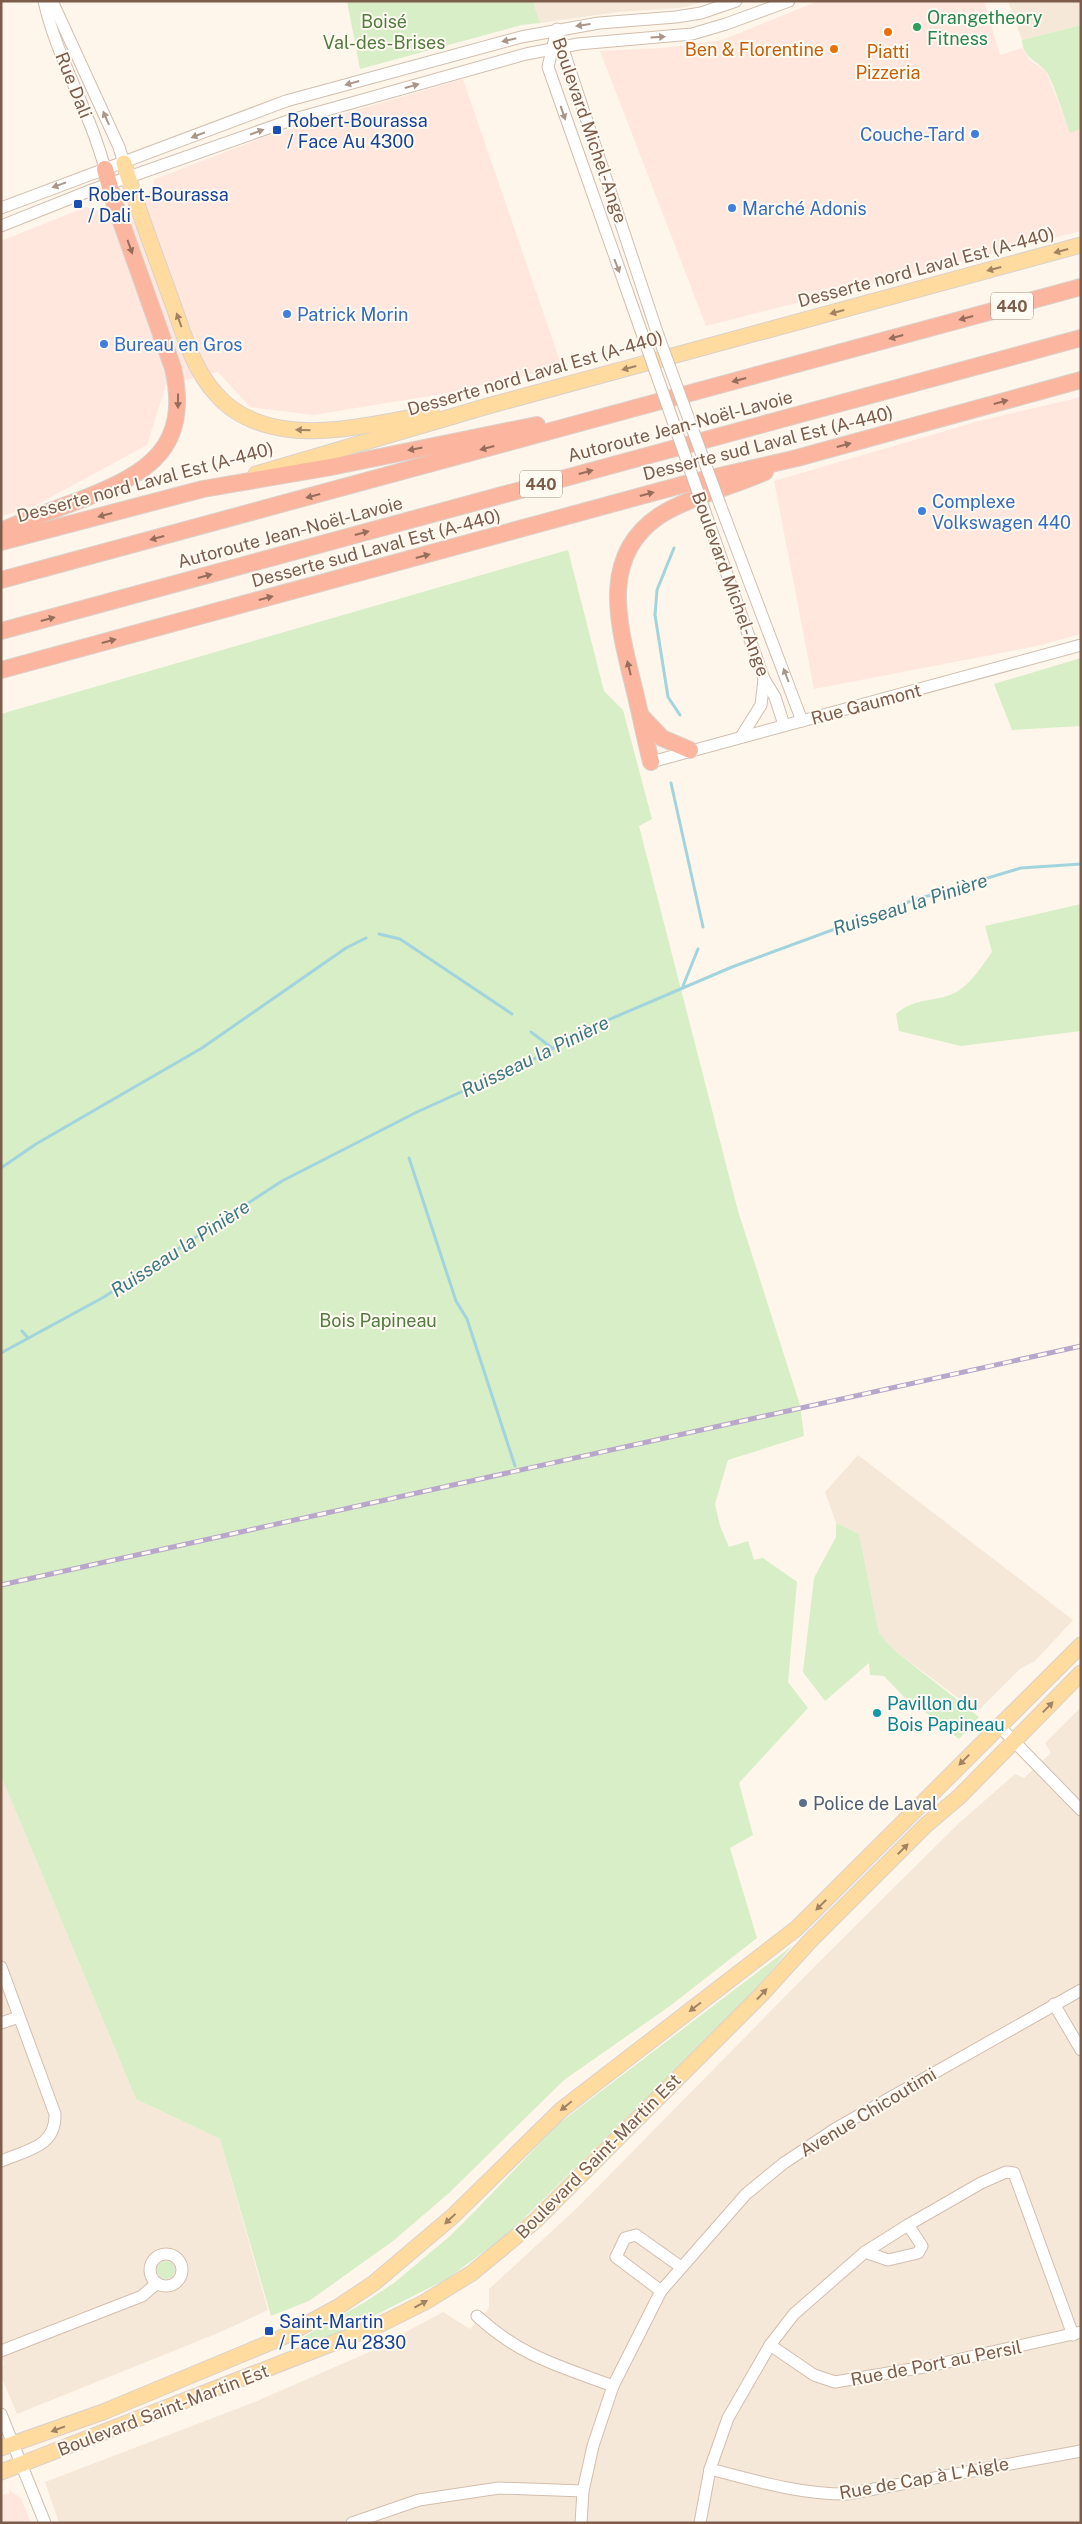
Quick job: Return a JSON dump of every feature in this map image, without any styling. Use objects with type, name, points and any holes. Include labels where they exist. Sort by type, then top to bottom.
[{"type":"highway","points":[[1,531],[102,491],[136,475],[162,451],[176,421],[178,396],[174,368],[107,177]]},
{"type":"highway","name":"Autoroute Jean-Noël-Lavoie","points":[[1,580],[1081,287]]},
{"type":"highway","name":"Autoroute Jean-Noël-Lavoie","points":[[1,631],[1081,338]]},
{"type":"highway","name":"Desserte sud Laval Est (A-440)","points":[[1,670],[685,484],[797,458],[1081,380]]},
{"type":"highway","points":[[203,489],[331,467],[686,395]]},
{"type":"highway","points":[[651,762],[621,632],[617,603],[621,570],[630,548],[645,528],[670,510],[797,458]]},
{"type":"highway","name":"Desserte nord Laval Est (A-440)","points":[[1,542],[203,489]]},
{"type":"highway","points":[[640,716],[662,738],[690,750]]},
{"type":"main road","points":[[124,163],[194,359],[211,389],[235,411],[268,425],[307,430],[488,406]]},
{"type":"main road","name":"Desserte nord Laval Est (A-440)","points":[[203,489],[488,406],[1081,245]]},
{"type":"main road","name":"Boulevard Saint-Martin Est","points":[[8,2446],[94,2415],[242,2355],[287,2335],[354,2297],[426,2242],[560,2110],[797,1928],[1081,1645]]},
{"type":"main road","name":"Boulevard Saint-Martin Est","points":[[1,2472],[372,2329],[424,2302],[472,2273],[540,2216],[761,1995],[806,1946],[926,1825],[942,1813],[1081,1673]]},
{"type":"main road","points":[[922,1804],[942,1813]]},
{"type":"main road","points":[[855,1870],[868,1884]]},
{"type":"street","name":"Rue Dali","points":[[44,1],[49,25],[71,76],[107,177]]},
{"type":"street","name":"Rue Dali","points":[[52,1],[119,147],[124,163]]},
{"type":"street","points":[[1,226],[107,177],[124,163],[286,101],[481,47],[557,29],[599,23],[676,17],[701,13],[736,1]]},
{"type":"street","points":[[1,208],[107,177],[128,178],[291,120],[557,47],[692,34],[789,1]]},
{"type":"street","name":"Boulevard Michel-Ange","points":[[557,29],[557,47],[658,334],[720,507],[802,721]]},
{"type":"street","name":"Boulevard Michel-Ange","points":[[557,47],[548,67],[764,679],[775,697],[784,725]]},
{"type":"street","name":"Rue Gaumont","points":[[651,762],[1081,645]]},
{"type":"street","points":[[741,737],[761,705],[764,679]]},
{"type":"street","points":[[999,1726],[1081,1810]]},
{"type":"street","points":[[1,1967],[55,2114],[56,2128],[46,2142],[1,2161]]},
{"type":"street","name":"Avenue Chicoutimi","points":[[581,2523],[583,2491],[593,2446],[613,2386],[661,2291],[746,2194],[784,2163],[835,2129],[1081,1990]]},
{"type":"street","points":[[1054,2004],[1081,2050]]},
{"type":"street","points":[[1,2023],[19,2017]]},
{"type":"street","points":[[700,2523],[710,2469],[728,2418],[770,2345],[794,2314],[865,2252],[981,2183],[1006,2172],[1014,2173],[1077,2333]]},
{"type":"street","points":[[865,2252],[888,2260],[918,2253],[922,2246],[908,2225]]},
{"type":"street","points":[[661,2291],[616,2256],[625,2238],[636,2235],[681,2267]]},
{"type":"street","points":[[1,2351],[142,2296],[157,2282]]},
{"type":"street","points":[[477,2316],[507,2341],[532,2356],[613,2386]]},
{"type":"street","name":"Rue de Port au Persil","points":[[770,2345],[814,2376],[835,2382],[930,2366],[1077,2333]]},
{"type":"street","points":[[1,2414],[8,2446],[22,2464],[45,2523]]},
{"type":"street","name":"Rue de Cap à L'Aigle","points":[[710,2469],[784,2489],[815,2494],[847,2494],[1081,2451]]},
{"type":"street","points":[[352,2523],[419,2500],[499,2488],[583,2491]]},
{"type":"shaded area","points":[[533,1],[707,1],[680,8],[618,12],[540,23]]},
{"type":"shaded area","points":[[818,1],[984,1],[1000,55],[1022,48],[1030,60],[1046,71],[1070,132],[1081,129],[1081,231],[706,326],[600,51],[664,48],[722,40]]},
{"type":"shaded area","points":[[1008,1],[1081,1],[1081,25],[1022,40]]},
{"type":"shaded area","points":[[463,79],[562,367],[442,394],[313,415],[250,407],[218,372],[166,385],[147,445],[33,507],[1,516],[1,241],[86,207],[105,213],[147,199],[155,179],[267,136]]},
{"type":"shaded area","points":[[1081,397],[1081,634],[1037,646],[814,689],[774,481],[979,421]]},
{"type":"shaded area","points":[[858,1455],[1073,1620],[1035,1661],[1020,1669],[977,1712],[894,1650],[879,1633],[859,1534],[836,1523],[825,1492]]},
{"type":"shaded area","points":[[1081,1707],[1081,2523],[59,2523],[45,2482],[257,2401],[367,2353],[443,2312],[470,2329],[489,2308],[489,2289],[577,2208],[958,1824],[1015,1774],[1024,1778],[1051,1753],[1045,1743]]},
{"type":"shaded area","points":[[1,1776],[136,2099],[220,2139],[268,2310],[223,2331],[17,2414],[1,2376],[4,2362],[1,2357]]},
{"type":"shaded area","points":[[9,2490],[21,2498],[31,2523],[1,2523],[1,2492],[3,2495],[9,2493]]},
{"type":"green space","name":"Boisé Val-des-Brises","points":[[347,1],[533,1],[540,23],[522,25],[360,69]]},
{"type":"green space","points":[[1081,25],[1081,129],[1070,133],[1048,74],[1027,54],[1022,40]]},
{"type":"green space","name":"Bois Papineau","points":[[568,550],[604,691],[623,710],[652,819],[639,826],[738,1211],[800,1405],[804,1436],[728,1460],[715,1504],[720,1526],[729,1547],[748,1541],[754,1560],[763,1558],[797,1582],[788,1682],[808,1708],[739,1783],[753,1835],[730,1848],[757,1938],[670,2006],[564,2080],[449,2193],[393,2241],[309,2301],[271,2316],[220,2139],[136,2099],[1,1776],[1,714]]},
{"type":"green space","points":[[1081,658],[1081,726],[1012,730],[994,684]]},
{"type":"green space","points":[[1081,904],[1081,1031],[961,1046],[899,1031],[896,1014],[904,1008],[911,1004],[951,995],[968,983],[977,973],[992,952],[985,926]]},
{"type":"green space","points":[[836,1523],[859,1534],[879,1633],[894,1650],[979,1717],[959,1739],[914,1703],[907,1700],[884,1676],[870,1675],[869,1663],[825,1701],[803,1672],[814,1578],[836,1537]]},
{"type":"green space","points":[[792,1946],[750,1996],[508,2234],[447,2279],[338,2334],[302,2349],[298,2345],[298,2340],[365,2302],[394,2283],[450,2236],[558,2124]]},
{"type":"green space","points":[[162,2261],[170,2261],[175,2266],[173,2277],[162,2279],[157,2274],[157,2266]]},
{"type":"waterway","points":[[674,548],[657,590],[655,615],[668,697],[680,715]]},
{"type":"waterway","points":[[671,783],[703,927]]},
{"type":"waterway","name":"Ruisseau la Pinière","points":[[1,1353],[104,1297],[282,1181],[417,1112],[532,1060],[594,1026],[732,967],[911,901],[1021,868],[1081,864]]},
{"type":"waterway","points":[[379,934],[400,939],[512,1014]]},
{"type":"waterway","points":[[1,1168],[36,1144],[202,1048],[346,948],[366,938]]},
{"type":"waterway","points":[[683,986],[698,949]]},
{"type":"waterway","points":[[531,1032],[552,1048]]},
{"type":"waterway","points":[[409,1158],[456,1301],[467,1319],[515,1466]]},
{"type":"waterway","points":[[22,1331],[28,1338]]},
{"type":"railway","points":[[1,1585],[1081,1346]]},
{"type":"place","name":"Orangetheory Fitness","points":[[917,27]]},
{"type":"place","name":"Piatti Pizzeria","points":[[888,32]]},
{"type":"place","name":"Ben & Florentine","points":[[834,49]]},
{"type":"place","name":"Robert-Bourassa / Face Au 4300","points":[[277,130]]},
{"type":"place","name":"Couche-Tard","points":[[975,134]]},
{"type":"place","name":"Robert-Bourassa / Dali","points":[[78,204]]},
{"type":"place","name":"Marché Adonis","points":[[732,208]]},
{"type":"place","name":"Patrick Morin","points":[[287,314]]},
{"type":"place","name":"Bureau en Gros","points":[[104,344]]},
{"type":"place","name":"Complexe Volkswagen 440","points":[[922,511]]},
{"type":"place","name":"Pavillon du Bois Papineau","points":[[877,1713]]},
{"type":"place","name":"Police de Laval","points":[[803,1803]]},
{"type":"place","name":"Saint-Martin / Face Au 2830","points":[[269,2331]]}]
